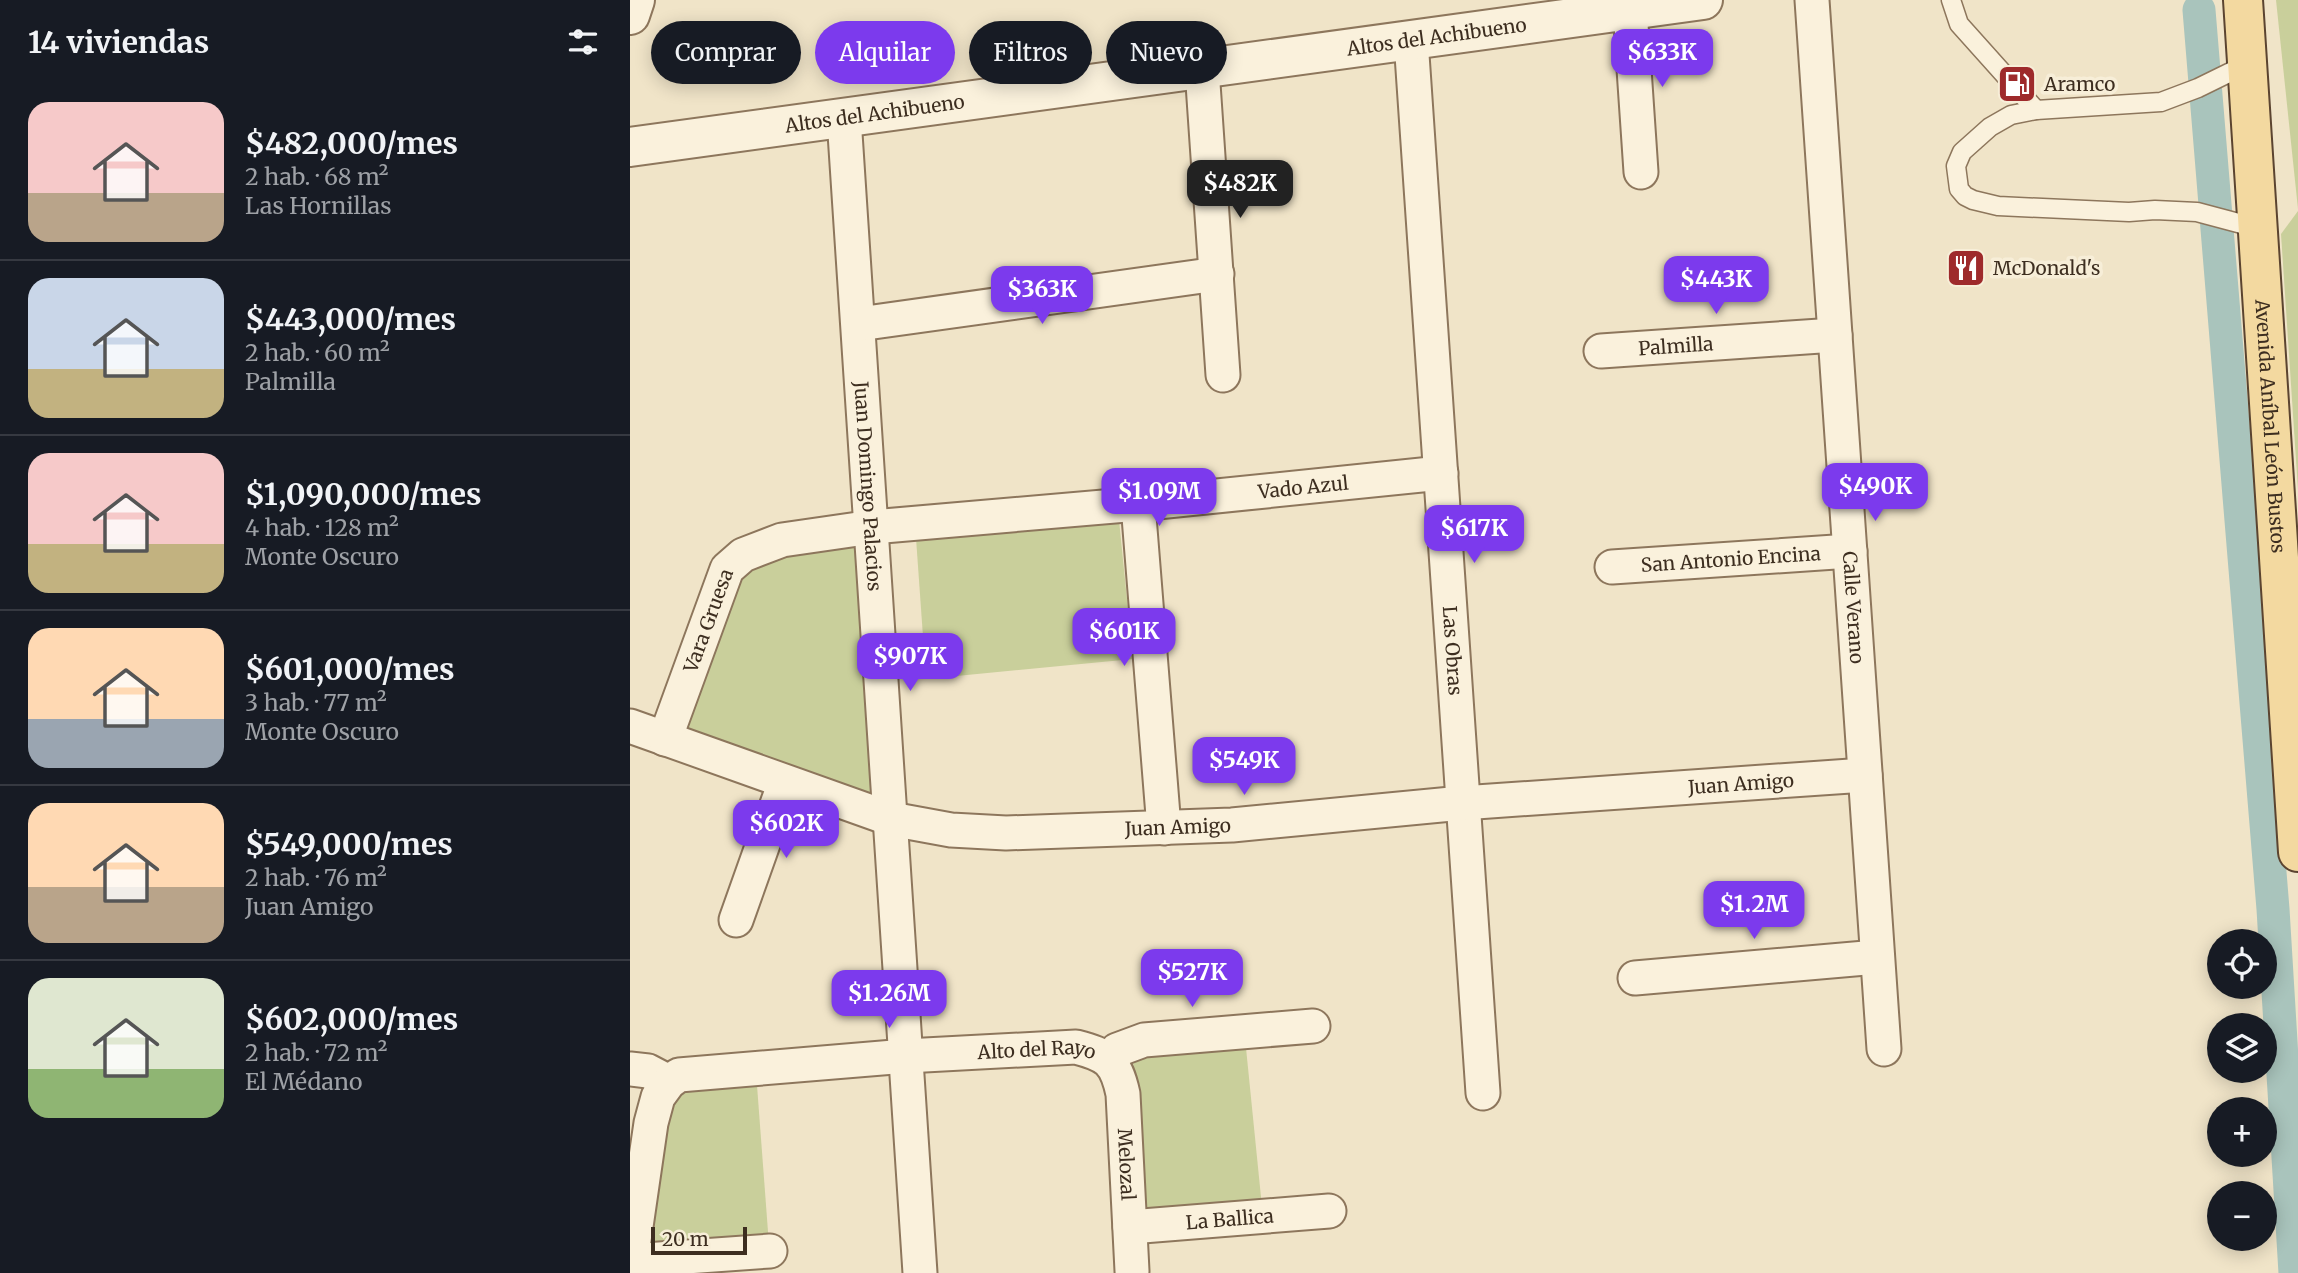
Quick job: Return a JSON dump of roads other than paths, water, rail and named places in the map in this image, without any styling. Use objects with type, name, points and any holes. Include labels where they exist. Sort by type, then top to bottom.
[{"type":"main road","name":"Avenida Aníbal León Bustos","points":[[2243,0],[2233,71],[2229,221],[2298,852]]},
{"type":"street","points":[[630,15],[635,0]]},
{"type":"street","name":"Altos del Achibueno","points":[[1227,66],[1703,0]]},
{"type":"street","name":"Calle Verano","points":[[1812,0],[1884,1049]]},
{"type":"street","points":[[1630,10],[1641,172]]},
{"type":"street","name":"Las Obras","points":[[1411,40],[1483,1093]]},
{"type":"street","name":"Altos del Achibueno","points":[[630,147],[1106,82]]},
{"type":"street","points":[[1203,84],[1223,375]]},
{"type":"street","name":"Juan Domingo Palacios","points":[[844,118],[920,1273]]},
{"type":"street","points":[[859,324],[1217,274]]},
{"type":"street","name":"Palmilla","points":[[1601,351],[1835,335]]},
{"type":"street","name":"Vado Azul","points":[[872,527],[1441,474]]},
{"type":"street","points":[[1138,504],[1164,828]]},
{"type":"street","name":"Vara Gruesa","points":[[665,739],[727,569],[743,555],[782,540],[872,527]]},
{"type":"street","name":"San Antonio Encina","points":[[1612,567],[1850,551]]},
{"type":"street","name":"Juan Amigo","points":[[630,726],[891,819],[951,830],[1006,833],[1232,825],[1462,803],[1866,775]]},
{"type":"street","points":[[736,920],[785,782]]},
{"type":"street","points":[[1635,978],[1877,957]]},
{"type":"street","name":"Alto del Rayo","points":[[669,1082],[679,1075],[695,1072],[906,1056],[1076,1047],[1095,1052],[1111,1061],[1117,1050],[1144,1040],[1313,1026]]},
{"type":"street","name":"Melozal","points":[[1111,1061],[1119,1075],[1123,1094],[1132,1270]]},
{"type":"street","points":[[630,1069],[648,1071],[669,1082],[658,1097],[651,1124],[631,1261],[770,1251]]},
{"type":"street","name":"La Ballica","points":[[1129,1227],[1329,1211]]},
{"type":"lane","points":[[1951,0],[1959,24],[2036,110]]},
{"type":"lane","points":[[2229,221],[2155,209],[2129,212],[1998,206],[1965,196],[1959,189],[1956,166],[1962,152],[1990,127],[2011,115],[2036,110],[2161,102],[2233,71]]},
{"type":"waterway","points":[[2199,10],[2273,909],[2295,1273]]},
{"type":"place","name":"Aramco","points":[[2017,84]]},
{"type":"place","name":"McDonald's","points":[[1966,268]]}]
